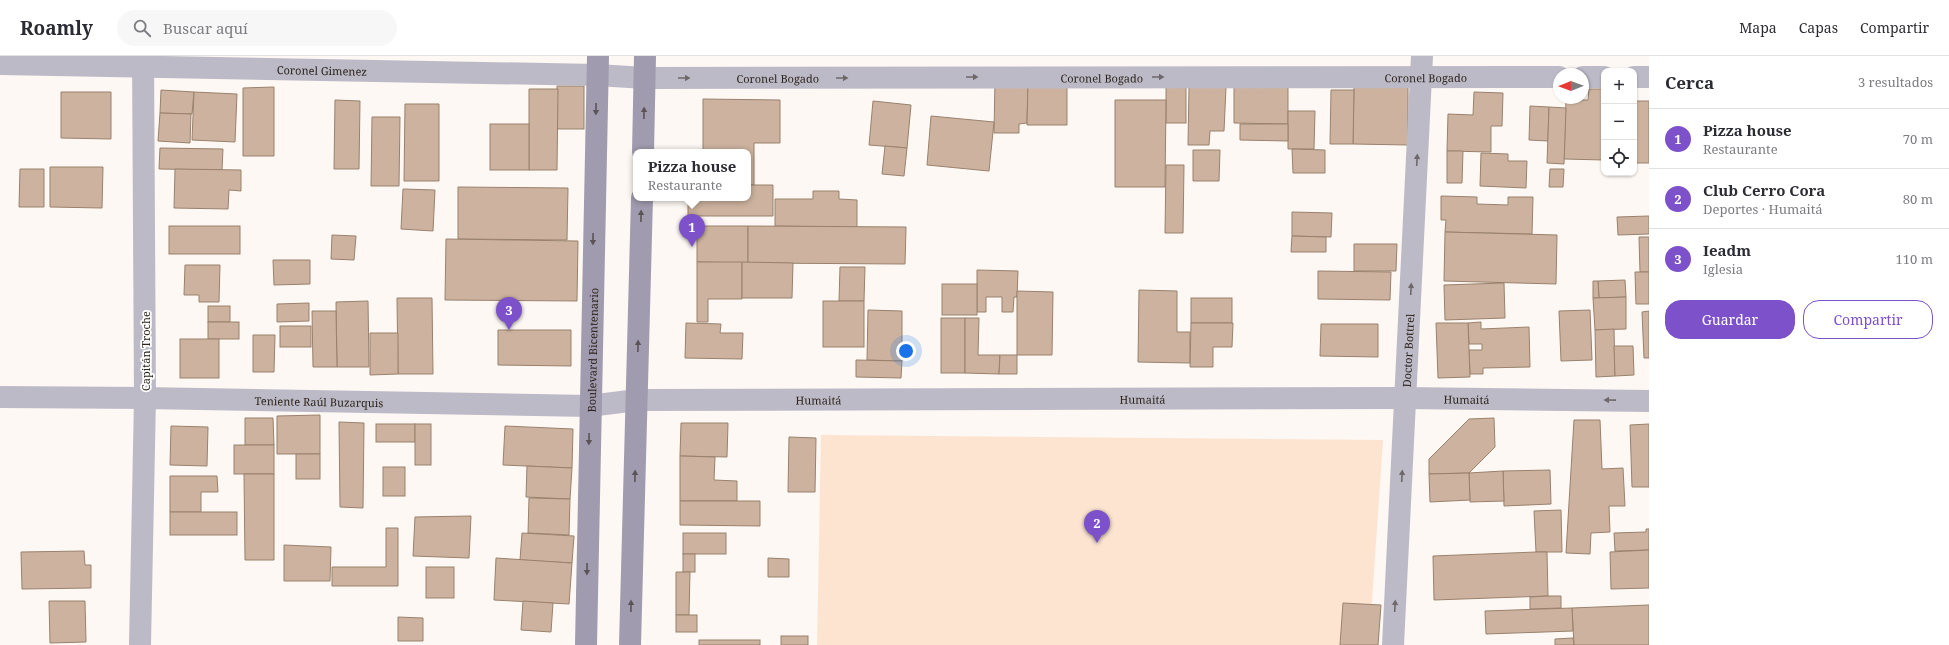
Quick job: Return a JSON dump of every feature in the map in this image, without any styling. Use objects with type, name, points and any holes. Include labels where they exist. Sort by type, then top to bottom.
[{"type":"main road","points":[[643,149],[645,56]]},
{"type":"main road","name":"Boulevard Bicentenario","points":[[586,645],[589,406],[597,66]]},
{"type":"main road","points":[[630,645],[642,201]]},
{"type":"street","name":"Coronel Gimenez","points":[[0,64],[143,61],[597,66],[645,78]]},
{"type":"street","name":"Capitán Troche","points":[[140,645],[145,398],[143,61]]},
{"type":"street","name":"Coronel Bogado","points":[[645,78],[1421,66],[1553,77]]},
{"type":"street","name":"Doctor Bottrel","points":[[1394,645],[1421,66]]},
{"type":"street","points":[[1589,77],[1601,77]]},
{"type":"street","points":[[1637,77],[1649,77]]},
{"type":"street","name":"Teniente Raúl Buzarquis","points":[[0,397],[145,398],[589,406],[637,400]]},
{"type":"street","name":"Humaitá","points":[[637,400],[1405,398],[1649,401]]},
{"type":"shaded area","points":[[821,435],[1383,440],[1369,645],[817,645]]},
{"type":"building","points":[[995,80],[1028,81],[1027,123],[1019,124],[1019,133],[994,133]]},
{"type":"building","points":[[1028,81],[1067,81],[1067,125],[1027,125]]},
{"type":"building","points":[[1354,83],[1408,84],[1408,145],[1353,144]]},
{"type":"building","points":[[1166,85],[1186,85],[1186,123],[1166,123]]},
{"type":"building","points":[[557,86],[584,86],[584,129],[557,129]]},
{"type":"building","points":[[274,87],[274,156],[243,156],[243,88]]},
{"type":"building","points":[[1189,87],[1226,87],[1224,131],[1210,131],[1209,145],[1188,145]]},
{"type":"building","points":[[1234,87],[1288,87],[1288,124],[1234,123]]},
{"type":"building","points":[[529,89],[558,89],[557,170],[529,170]]},
{"type":"building","points":[[1589,89],[1601,89],[1601,160],[1564,159],[1566,104],[1589,104]]},
{"type":"building","points":[[161,90],[194,92],[192,114],[160,113]]},
{"type":"building","points":[[1331,90],[1354,90],[1353,144],[1330,144]]},
{"type":"building","points":[[61,92],[111,92],[111,139],[61,138]]},
{"type":"building","points":[[194,92],[237,94],[235,142],[192,140]]},
{"type":"building","points":[[1474,92],[1503,93],[1502,126],[1491,126],[1491,152],[1447,151],[1448,114],[1473,115]]},
{"type":"building","points":[[703,99],[780,100],[780,143],[754,143],[754,185],[751,185],[751,149],[703,149]]},
{"type":"building","points":[[335,100],[360,101],[359,169],[334,169]]},
{"type":"building","points":[[1115,100],[1166,100],[1165,187],[1115,187]]},
{"type":"building","points":[[873,101],[911,105],[907,148],[869,145]]},
{"type":"building","points":[[1637,101],[1649,101],[1649,163],[1637,163]]},
{"type":"building","points":[[405,104],[439,104],[439,181],[404,181]]},
{"type":"building","points":[[1530,106],[1549,107],[1548,141],[1529,140]]},
{"type":"building","points":[[1549,107],[1566,108],[1564,164],[1547,163]]},
{"type":"building","points":[[1288,111],[1315,111],[1314,149],[1288,149]]},
{"type":"building","points":[[160,113],[191,114],[190,143],[158,141]]},
{"type":"building","points":[[931,116],[994,122],[989,171],[927,165]]},
{"type":"building","points":[[372,117],[400,117],[399,186],[371,186]]},
{"type":"building","points":[[490,124],[529,124],[529,170],[490,170]]},
{"type":"building","points":[[1240,124],[1288,124],[1288,141],[1240,140]]},
{"type":"building","points":[[885,146],[907,148],[904,176],[882,174]]},
{"type":"building","points":[[160,148],[223,149],[222,170],[159,169]]},
{"type":"building","points":[[1292,149],[1325,150],[1325,173],[1293,173]]},
{"type":"building","points":[[1193,150],[1220,150],[1219,181],[1193,181]]},
{"type":"building","points":[[1447,151],[1463,151],[1462,183],[1447,183]]},
{"type":"building","points":[[1481,153],[1508,154],[1508,161],[1527,161],[1526,188],[1480,186]]},
{"type":"building","points":[[1166,165],[1184,165],[1183,233],[1165,233]]},
{"type":"building","points":[[50,167],[103,167],[102,208],[50,207]]},
{"type":"building","points":[[20,169],[44,169],[44,207],[19,207]]},
{"type":"building","points":[[175,169],[241,170],[241,191],[229,190],[228,209],[174,208]]},
{"type":"building","points":[[1550,169],[1564,169],[1563,187],[1549,187]]},
{"type":"building","points":[[751,185],[773,185],[773,216],[688,216],[688,201],[751,201]]},
{"type":"building","points":[[458,187],[568,188],[567,240],[458,239]]},
{"type":"building","points":[[403,189],[435,190],[433,231],[401,229]]},
{"type":"building","points":[[813,191],[839,191],[839,199],[857,200],[857,227],[775,226],[775,199],[813,199]]},
{"type":"building","points":[[1441,196],[1477,197],[1477,204],[1508,205],[1508,197],[1533,197],[1532,234],[1445,232],[1446,220],[1441,220]]},
{"type":"building","points":[[1292,212],[1332,213],[1331,237],[1292,236]]},
{"type":"building","points":[[1649,216],[1649,234],[1618,235],[1617,217]]},
{"type":"building","points":[[169,226],[240,226],[240,254],[169,254]]},
{"type":"building","points":[[697,226],[748,226],[748,263],[697,262]]},
{"type":"building","points":[[748,226],[906,227],[905,264],[748,263]]},
{"type":"building","points":[[1445,232],[1557,235],[1556,284],[1444,281]]},
{"type":"building","points":[[332,235],[356,236],[354,260],[331,259]]},
{"type":"building","points":[[1292,236],[1326,237],[1326,252],[1291,252]]},
{"type":"building","points":[[1639,237],[1649,237],[1649,272],[1640,272]]},
{"type":"building","points":[[446,239],[578,241],[577,301],[445,300]]},
{"type":"building","points":[[1354,244],[1397,244],[1396,271],[1354,271]]},
{"type":"building","points":[[273,260],[310,260],[310,284],[274,285]]},
{"type":"building","points":[[697,262],[742,262],[742,299],[708,299],[708,322],[697,322]]},
{"type":"building","points":[[742,262],[793,263],[792,298],[742,298]]},
{"type":"building","points":[[185,265],[220,265],[219,302],[199,302],[199,295],[184,295]]},
{"type":"building","points":[[840,267],[865,267],[864,301],[839,301]]},
{"type":"building","points":[[977,270],[1018,271],[1017,297],[1014,297],[1013,312],[1002,312],[1002,297],[986,297],[986,312],[977,312]]},
{"type":"building","points":[[1318,271],[1391,272],[1390,300],[1318,299]]},
{"type":"building","points":[[1635,272],[1649,272],[1649,304],[1636,304]]},
{"type":"building","points":[[1625,280],[1626,297],[1599,298],[1598,281]]},
{"type":"building","points":[[1593,281],[1598,281],[1599,298],[1593,298]]},
{"type":"building","points":[[1504,283],[1505,318],[1445,320],[1444,285]]},
{"type":"building","points":[[942,284],[977,284],[977,315],[942,315]]},
{"type":"building","points":[[1139,290],[1177,291],[1177,332],[1190,332],[1190,363],[1138,362]]},
{"type":"building","points":[[1017,291],[1053,292],[1052,355],[1017,355]]},
{"type":"building","points":[[1626,297],[1626,329],[1595,330],[1593,298]]},
{"type":"building","points":[[397,298],[432,298],[433,374],[398,374]]},
{"type":"building","points":[[1191,298],[1232,298],[1232,323],[1191,323]]},
{"type":"building","points":[[368,301],[369,367],[337,367],[336,302]]},
{"type":"building","points":[[823,301],[864,301],[864,347],[823,347]]},
{"type":"building","points":[[309,303],[309,321],[277,322],[277,304]]},
{"type":"building","points":[[208,306],[230,306],[230,322],[208,322]]},
{"type":"building","points":[[868,310],[902,311],[902,361],[867,360]]},
{"type":"building","points":[[1590,310],[1592,360],[1561,361],[1559,311]]},
{"type":"building","points":[[312,311],[336,311],[337,367],[313,367]]},
{"type":"building","points":[[1649,311],[1649,358],[1644,358],[1642,312]]},
{"type":"building","points":[[941,318],[965,318],[965,373],[941,373]]},
{"type":"building","points":[[965,318],[979,318],[978,355],[1000,355],[999,374],[965,373]]},
{"type":"building","points":[[208,322],[239,322],[239,339],[208,339]]},
{"type":"building","points":[[1481,322],[1481,329],[1529,327],[1530,367],[1483,368],[1483,374],[1470,374],[1469,350],[1482,350],[1482,344],[1469,344],[1468,323]]},
{"type":"building","points":[[686,323],[721,324],[720,333],[743,333],[742,359],[685,358]]},
{"type":"building","points":[[1191,323],[1233,323],[1232,347],[1213,347],[1213,367],[1190,367]]},
{"type":"building","points":[[1436,323],[1468,323],[1470,377],[1438,378]]},
{"type":"building","points":[[1321,324],[1378,324],[1378,357],[1320,356]]},
{"type":"building","points":[[280,326],[311,326],[311,347],[280,347]]},
{"type":"building","points":[[1614,329],[1615,376],[1596,377],[1595,330]]},
{"type":"building","points":[[498,330],[571,330],[571,366],[498,365]]},
{"type":"building","points":[[370,333],[398,333],[398,374],[370,375]]},
{"type":"building","points":[[253,335],[275,335],[274,372],[253,372]]},
{"type":"building","points":[[180,339],[219,339],[219,378],[180,378]]},
{"type":"building","points":[[1614,346],[1633,346],[1634,375],[1615,376]]},
{"type":"building","points":[[1000,355],[1017,355],[1017,374],[999,374]]},
{"type":"building","points":[[856,360],[902,361],[901,378],[856,377]]},
{"type":"building","points":[[320,415],[320,454],[277,454],[277,416]]},
{"type":"building","points":[[245,418],[273,418],[274,445],[245,445]]},
{"type":"building","points":[[1494,418],[1495,447],[1469,473],[1429,474],[1429,459],[1469,419]]},
{"type":"building","points":[[1574,420],[1600,420],[1602,469],[1623,468],[1625,506],[1609,506],[1610,532],[1591,533],[1590,554],[1566,553]]},
{"type":"building","points":[[339,422],[364,423],[363,508],[340,507]]},
{"type":"building","points":[[681,423],[728,423],[727,457],[680,456]]},
{"type":"building","points":[[376,424],[415,424],[415,442],[376,442]]},
{"type":"building","points":[[415,424],[431,424],[431,465],[415,465]]},
{"type":"building","points":[[1649,424],[1649,487],[1632,487],[1630,425]]},
{"type":"building","points":[[171,426],[208,427],[207,466],[170,465]]},
{"type":"building","points":[[505,426],[573,429],[572,468],[503,465]]},
{"type":"building","points":[[789,437],[816,438],[815,492],[788,492]]},
{"type":"building","points":[[234,445],[274,445],[274,474],[234,474]]},
{"type":"building","points":[[296,454],[320,454],[320,479],[296,479]]},
{"type":"building","points":[[680,456],[715,457],[714,480],[737,481],[737,501],[680,501]]},
{"type":"building","points":[[527,466],[572,468],[570,499],[526,497]]},
{"type":"building","points":[[383,467],[405,467],[405,496],[383,496]]},
{"type":"building","points":[[1550,470],[1551,504],[1504,506],[1503,471]]},
{"type":"building","points":[[1503,471],[1504,501],[1470,502],[1469,473]]},
{"type":"building","points":[[1469,473],[1470,500],[1430,502],[1429,474]]},
{"type":"building","points":[[244,474],[274,474],[274,560],[245,560]]},
{"type":"building","points":[[170,476],[217,476],[218,492],[201,492],[201,512],[170,512]]},
{"type":"building","points":[[529,498],[570,499],[569,535],[528,533]]},
{"type":"building","points":[[680,501],[760,501],[760,526],[680,525]]},
{"type":"building","points":[[1561,510],[1562,552],[1536,552],[1534,511]]},
{"type":"building","points":[[170,512],[237,512],[237,535],[170,535]]},
{"type":"building","points":[[471,516],[469,558],[413,556],[415,517]]},
{"type":"building","points":[[386,528],[398,528],[398,586],[332,586],[332,567],[386,567]]},
{"type":"building","points":[[1646,529],[1649,529],[1649,550],[1615,551],[1614,533],[1646,532]]},
{"type":"building","points":[[522,533],[574,536],[572,563],[520,560]]},
{"type":"building","points":[[683,533],[726,533],[726,554],[683,554]]},
{"type":"building","points":[[284,545],[331,547],[330,581],[284,581]]},
{"type":"building","points":[[1649,550],[1649,588],[1611,589],[1610,552]]},
{"type":"building","points":[[84,551],[85,565],[91,565],[91,588],[22,589],[21,552]]},
{"type":"building","points":[[1547,552],[1548,596],[1434,600],[1433,556]]},
{"type":"building","points":[[683,554],[695,554],[695,572],[683,572]]},
{"type":"building","points":[[496,558],[572,563],[569,604],[494,600]]},
{"type":"building","points":[[768,558],[789,559],[789,577],[768,577]]},
{"type":"building","points":[[426,567],[454,567],[454,598],[426,598]]},
{"type":"building","points":[[676,572],[690,572],[689,615],[676,615]]},
{"type":"building","points":[[1561,596],[1561,608],[1530,609],[1530,597]]},
{"type":"building","points":[[49,601],[85,601],[86,642],[50,643]]},
{"type":"building","points":[[523,601],[553,603],[551,632],[521,630]]},
{"type":"building","points":[[1343,603],[1381,605],[1378,645],[1340,645]]},
{"type":"building","points":[[1649,605],[1649,645],[1574,645],[1572,608]]},
{"type":"building","points":[[1572,608],[1573,631],[1486,634],[1485,611]]},
{"type":"building","points":[[676,615],[697,615],[697,632],[676,632]]},
{"type":"building","points":[[398,617],[423,618],[423,641],[398,641]]},
{"type":"building","points":[[781,636],[808,636],[808,645],[781,645]]},
{"type":"building","points":[[1573,638],[1574,645],[1555,645],[1555,639]]},
{"type":"building","points":[[699,640],[760,640],[760,645],[699,645]]},
{"type":"place","name":"Pizza house","points":[[692,247]]},
{"type":"place","name":"Ieadm","points":[[509,330]]},
{"type":"place","name":"Club Cerro Cora","points":[[1097,543]]}]
